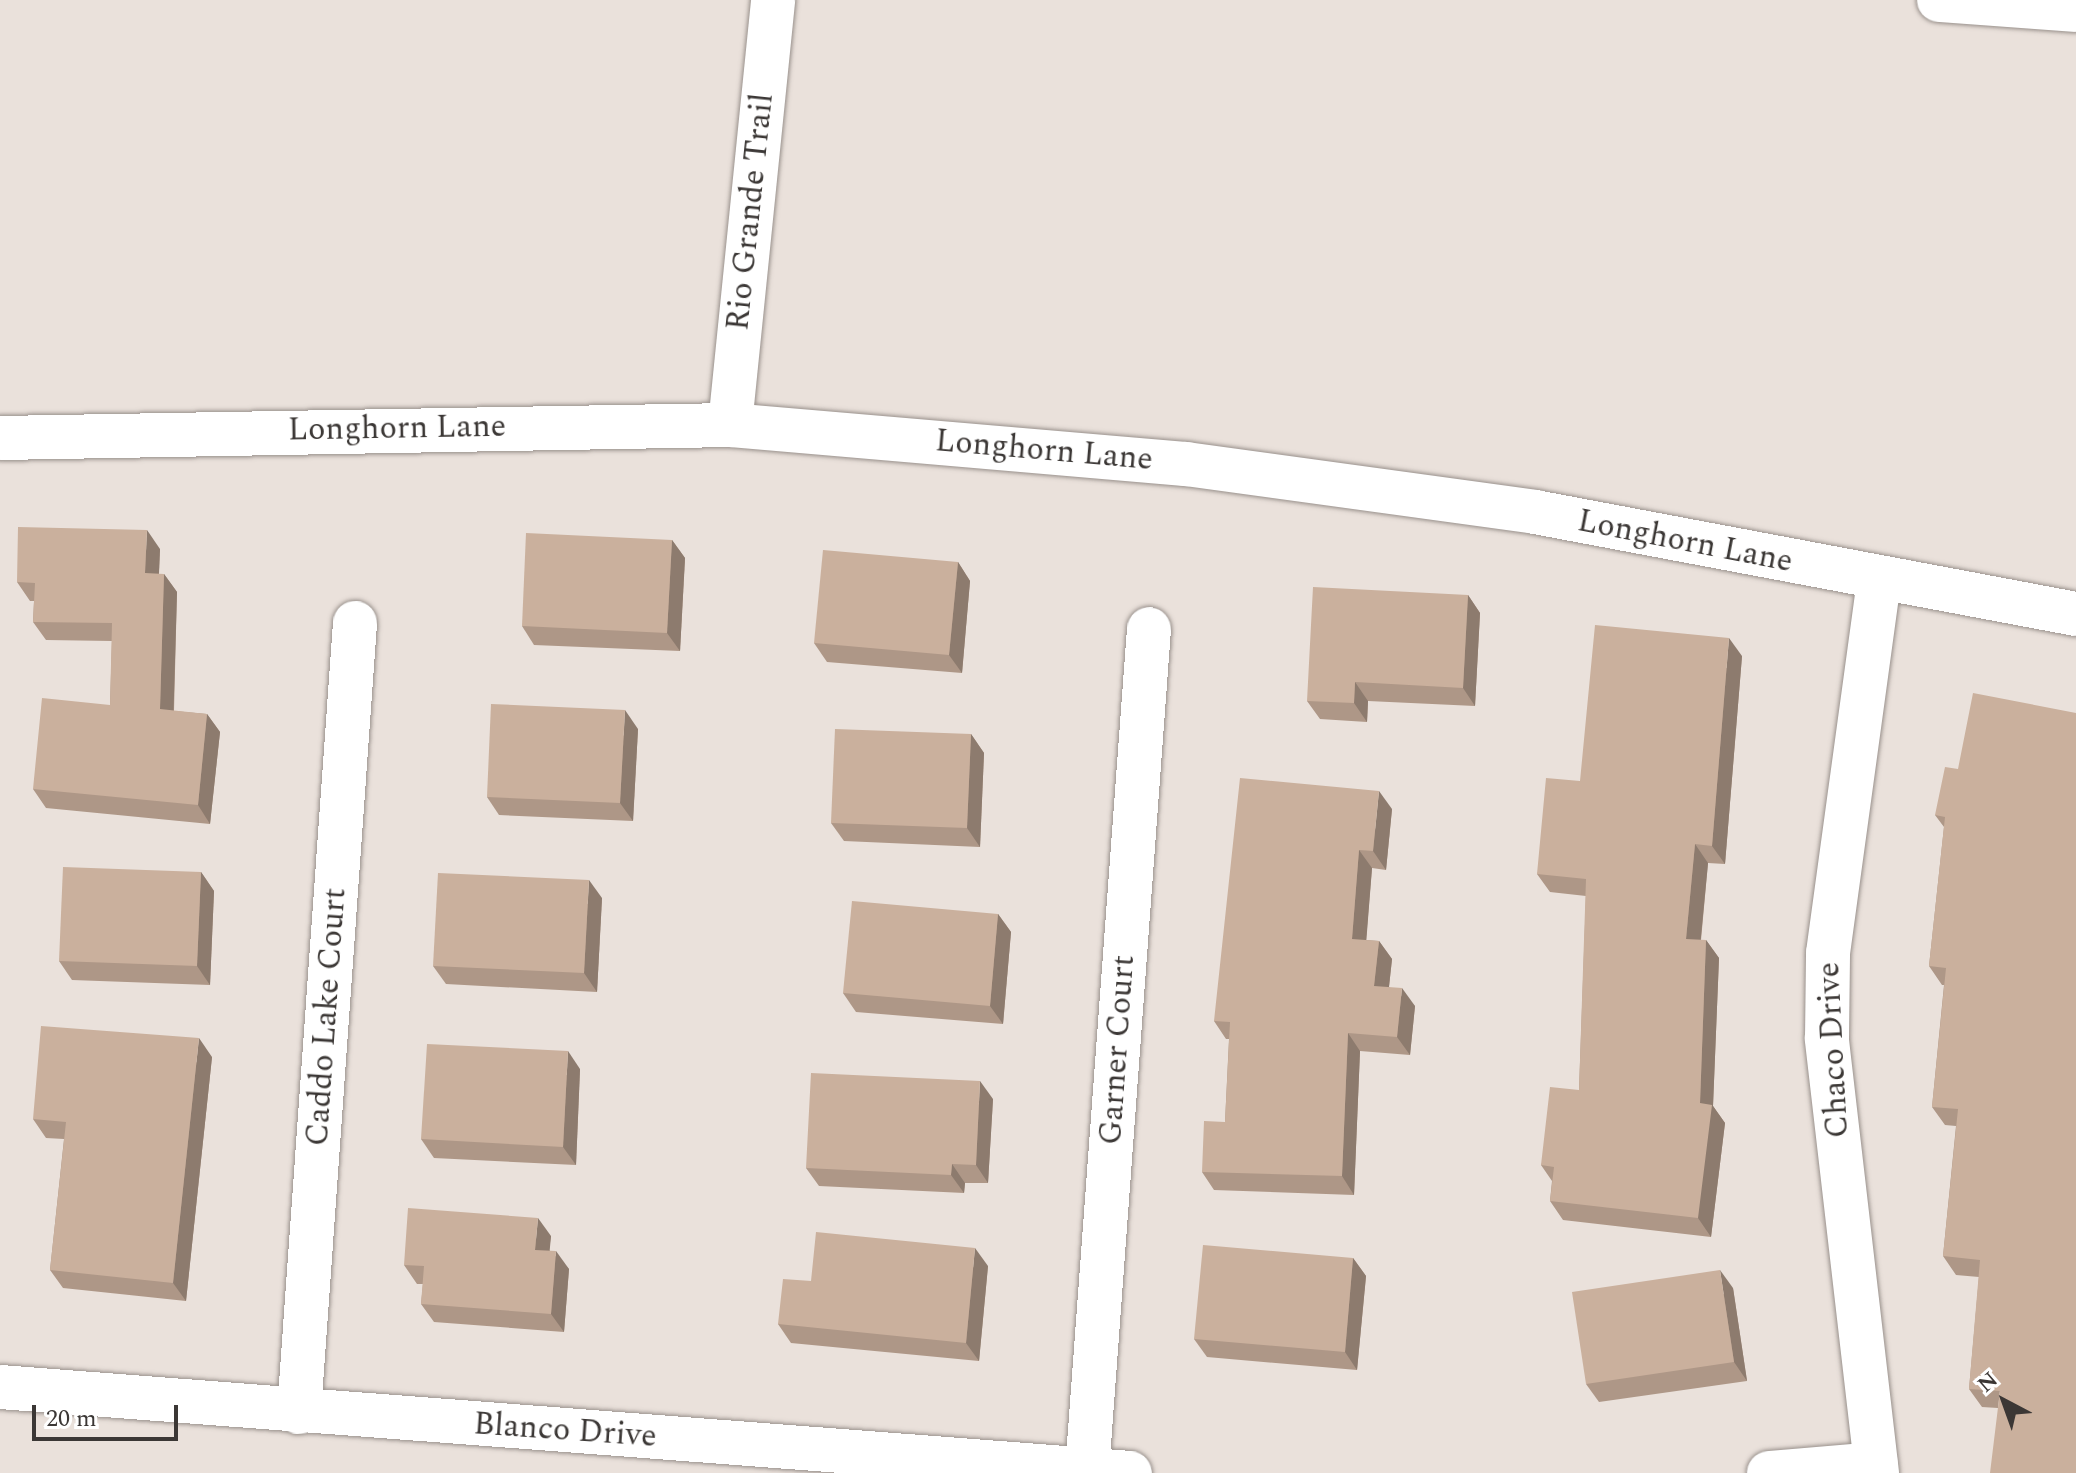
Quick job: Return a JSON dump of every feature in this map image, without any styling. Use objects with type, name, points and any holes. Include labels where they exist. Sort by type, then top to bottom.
[{"type":"street","name":"Rio Grande Trail","points":[[730,425],[773,0]]},
{"type":"street","points":[[1939,0],[2076,10]]},
{"type":"street","name":"Longhorn Lane","points":[[0,438],[730,425],[1186,464],[1535,512],[1879,581],[2076,614]]},
{"type":"street","name":"Chaco Drive","points":[[1877,1468],[1827,1038],[1828,953],[1879,581]]},
{"type":"street","name":"Caddo Lake Court","points":[[299,1412],[355,623]]},
{"type":"street","name":"Garner Court","points":[[1108,1472],[1149,629]]},
{"type":"street","name":"Blanco Drive","points":[[0,1387],[1108,1472]]},
{"type":"street","points":[[1769,1473],[1877,1468]]},
{"type":"building","points":[[18,527],[147,530],[145,573],[164,574],[160,709],[207,714],[198,805],[33,789],[42,698],[110,705],[112,623],[33,622],[35,583],[17,582]]},
{"type":"building","points":[[526,533],[672,540],[667,633],[522,626]]},
{"type":"building","points":[[823,550],[958,562],[949,655],[814,643]]},
{"type":"building","points":[[1313,587],[1468,595],[1463,688],[1355,682],[1354,703],[1307,701]]},
{"type":"building","points":[[1595,625],[1729,638],[1712,846],[1695,844],[1686,939],[1706,940],[1700,1103],[1712,1105],[1698,1218],[1550,1201],[1554,1167],[1541,1165],[1550,1087],[1579,1090],[1586,879],[1537,874],[1546,778],[1580,781]]},
{"type":"building","points":[[1973,693],[2076,713],[2076,1473],[1990,1473],[2000,1391],[1969,1389],[1980,1260],[1943,1256],[1958,1109],[1932,1107],[1946,968],[1929,966],[1945,817],[1935,815],[1945,767],[1958,769]]},
{"type":"building","points":[[491,704],[625,710],[620,803],[487,797]]},
{"type":"building","points":[[835,729],[971,734],[967,828],[831,823]]},
{"type":"building","points":[[1240,778],[1379,791],[1373,851],[1359,850],[1352,939],[1379,941],[1374,986],[1402,988],[1397,1037],[1348,1033],[1342,1176],[1202,1172],[1204,1121],[1225,1122],[1230,1022],[1214,1021]]},
{"type":"building","points":[[63,867],[201,872],[197,966],[59,961]]},
{"type":"building","points":[[438,873],[589,880],[584,973],[433,966]]},
{"type":"building","points":[[852,901],[998,914],[990,1006],[843,993]]},
{"type":"building","points":[[41,1026],[199,1038],[173,1283],[50,1270],[66,1122],[33,1119]]},
{"type":"building","points":[[427,1044],[568,1051],[563,1147],[421,1139]]},
{"type":"building","points":[[811,1073],[980,1081],[976,1165],[952,1164],[951,1175],[806,1168]]},
{"type":"building","points":[[408,1208],[538,1218],[535,1250],[556,1251],[551,1314],[421,1304],[424,1266],[404,1265]]},
{"type":"building","points":[[816,1232],[975,1248],[966,1343],[778,1324],[783,1279],[811,1281]]},
{"type":"building","points":[[1203,1245],[1353,1258],[1345,1352],[1194,1339]]},
{"type":"building","points":[[1720,1270],[1734,1362],[1586,1384],[1572,1292]]}]
